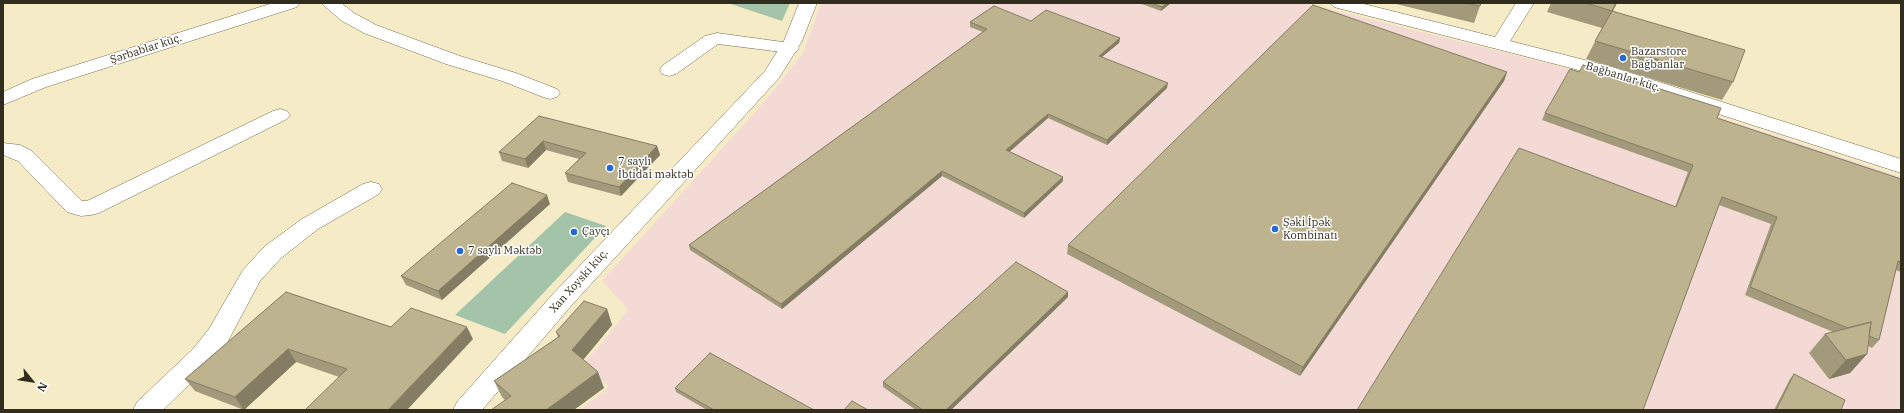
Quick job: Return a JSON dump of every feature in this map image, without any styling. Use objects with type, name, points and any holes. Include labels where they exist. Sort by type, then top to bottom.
[{"type":"street","name":"Şərbablar küç.","points":[[4,96],[39,83],[291,3]]},
{"type":"street","points":[[330,3],[348,17],[370,29],[453,60],[509,77],[550,93]]},
{"type":"street","name":"Xan Xoyski küç.","points":[[466,410],[562,300],[772,74],[790,48],[808,3]]},
{"type":"street","name":"Bağbanlar küç.","points":[[1340,3],[1500,43],[1647,84],[1901,166]]},
{"type":"street","points":[[1500,43],[1525,3]]},
{"type":"street","points":[[669,70],[711,40],[717,38],[790,48]]},
{"type":"street","points":[[3,149],[13,150],[25,156],[75,207],[81,209],[91,208],[280,115]]},
{"type":"street","points":[[146,410],[201,357],[218,336],[251,276],[273,252],[310,224],[371,188]]},
{"type":"shaded area","name":"Şəki İpək Kombinatı","points":[[821,3],[1305,3],[1582,72],[1901,177],[1901,410],[580,410],[609,387],[583,365],[628,309],[602,281],[766,100],[803,53]]},
{"type":"green space","points":[[728,3],[790,3],[782,21]]},
{"type":"green space","points":[[565,212],[606,226],[505,334],[455,315]]},
{"type":"building","points":[[1151,3],[1167,3],[1162,7]]},
{"type":"building","points":[[1465,3],[1481,3],[1480,6]]},
{"type":"building","points":[[1586,3],[1616,3],[1612,11]]},
{"type":"building","points":[[1313,5],[1507,72],[1303,367],[1068,245]]},
{"type":"building","points":[[994,6],[1031,21],[1046,10],[1120,38],[1099,56],[1168,83],[1107,140],[1048,114],[1006,150],[1063,177],[1024,213],[942,171],[781,304],[689,245],[987,29],[970,22]]},
{"type":"building","points":[[1612,11],[1745,50],[1733,82],[1595,41]]},
{"type":"building","points":[[1583,65],[1721,108],[1717,118],[1901,179],[1901,262],[1898,261],[1879,340],[1869,336],[1871,322],[1848,328],[1750,287],[1777,217],[1722,197],[1643,410],[1357,410],[1519,148],[1676,207],[1693,165],[1545,113],[1570,69],[1579,72]]},
{"type":"building","points":[[539,116],[657,146],[619,187],[565,173],[586,153],[543,141],[525,159],[499,152]]},
{"type":"building","points":[[512,183],[547,195],[438,291],[401,276]]},
{"type":"building","points":[[1016,262],[1068,292],[946,410],[923,410],[883,382]]},
{"type":"building","points":[[286,292],[391,327],[411,308],[467,327],[388,410],[305,410],[347,369],[288,349],[235,397],[185,379]]},
{"type":"building","points":[[584,301],[607,309],[572,350],[598,372],[546,410],[491,410],[511,396],[494,381],[560,336],[556,332]]},
{"type":"building","points":[[1871,322],[1867,354],[1846,360],[1825,334]]},
{"type":"building","points":[[710,353],[814,410],[714,410],[675,388]]},
{"type":"building","points":[[1794,374],[1845,400],[1841,410],[1776,410]]},
{"type":"building","points":[[852,401],[868,410],[844,410]]},
{"type":"place","name":"Bazarstore Bağbanlar","points":[[1623,58]]},
{"type":"place","name":"7 saylı İbtidai məktəb","points":[[610,168]]},
{"type":"place","name":"Şəki İpək Kombinatı","points":[[1275,229]]},
{"type":"place","name":"Çayçı","points":[[574,232]]},
{"type":"place","name":"7 saylı Məktəb","points":[[460,251]]}]
